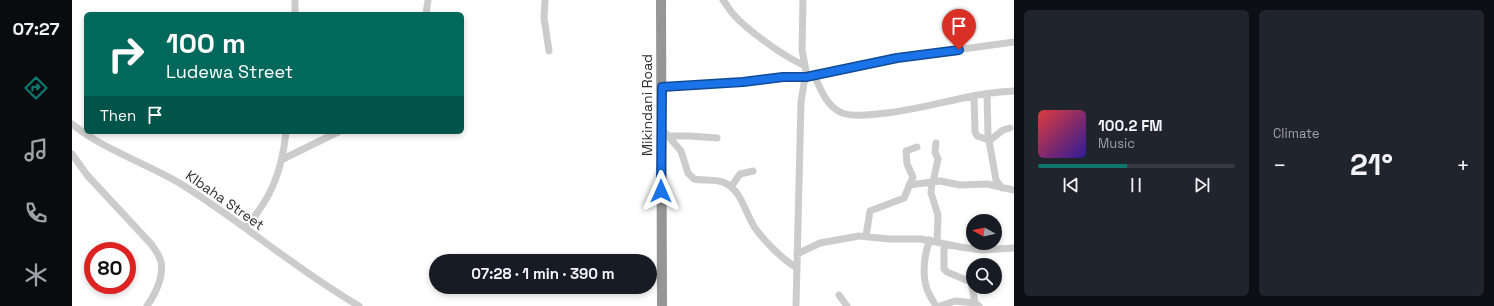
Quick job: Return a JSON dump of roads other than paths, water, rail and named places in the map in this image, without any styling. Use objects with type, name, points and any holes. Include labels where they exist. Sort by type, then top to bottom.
[{"type":"highway","name":"Mikindani Road","points":[[661,0],[662,306]]},
{"type":"street","points":[[295,0],[295,12]]},
{"type":"street","points":[[426,12],[428,0]]},
{"type":"street","points":[[545,0],[544,18],[549,51]]},
{"type":"street","points":[[723,0],[734,15],[752,31],[790,58],[804,65]]},
{"type":"street","points":[[796,306],[801,102],[806,77],[802,50],[803,0]]},
{"type":"street","points":[[662,87],[743,82],[783,77],[814,76],[897,58],[1014,42]]},
{"type":"street","points":[[814,76],[821,93],[832,107],[846,115],[854,116],[912,109],[974,96],[1014,91]]},
{"type":"street","points":[[987,94],[989,140],[996,180],[1002,188]]},
{"type":"street","points":[[974,96],[975,132],[977,136],[989,140],[996,137],[1001,131],[1010,128]]},
{"type":"street","points":[[974,116],[982,116],[988,119]]},
{"type":"street","name":"KIbaha Street","points":[[72,124],[84,131]]},
{"type":"street","points":[[661,128],[680,151],[690,177],[694,179],[724,182],[741,199],[748,215],[760,235],[797,268]]},
{"type":"street","name":"KIbaha Street","points":[[88,134],[179,183],[210,203],[278,253],[355,305]]},
{"type":"street","points":[[244,228],[258,214],[270,192],[283,158],[286,134]]},
{"type":"street","points":[[283,158],[334,134]]},
{"type":"street","points":[[668,136],[717,138]]},
{"type":"street","points":[[936,143],[935,152],[938,159],[932,182],[931,193],[937,209],[937,242],[944,269],[947,272],[971,282],[977,304],[955,301],[940,306]]},
{"type":"street","points":[[866,236],[870,211],[902,199],[913,174],[907,164],[906,151],[917,147]]},
{"type":"street","points":[[72,154],[87,175],[152,245],[158,254],[161,262],[161,272],[155,294],[146,306]]},
{"type":"street","points":[[731,188],[740,174],[753,171]]},
{"type":"street","points":[[909,185],[932,182],[960,185],[982,184],[1014,190]]},
{"type":"street","points":[[797,254],[820,243],[847,237],[866,236],[937,242],[982,250],[1014,248]]},
{"type":"street","points":[[936,306],[927,289],[924,271],[927,249],[937,242]]},
{"type":"street","points":[[839,295],[847,306]]}]
